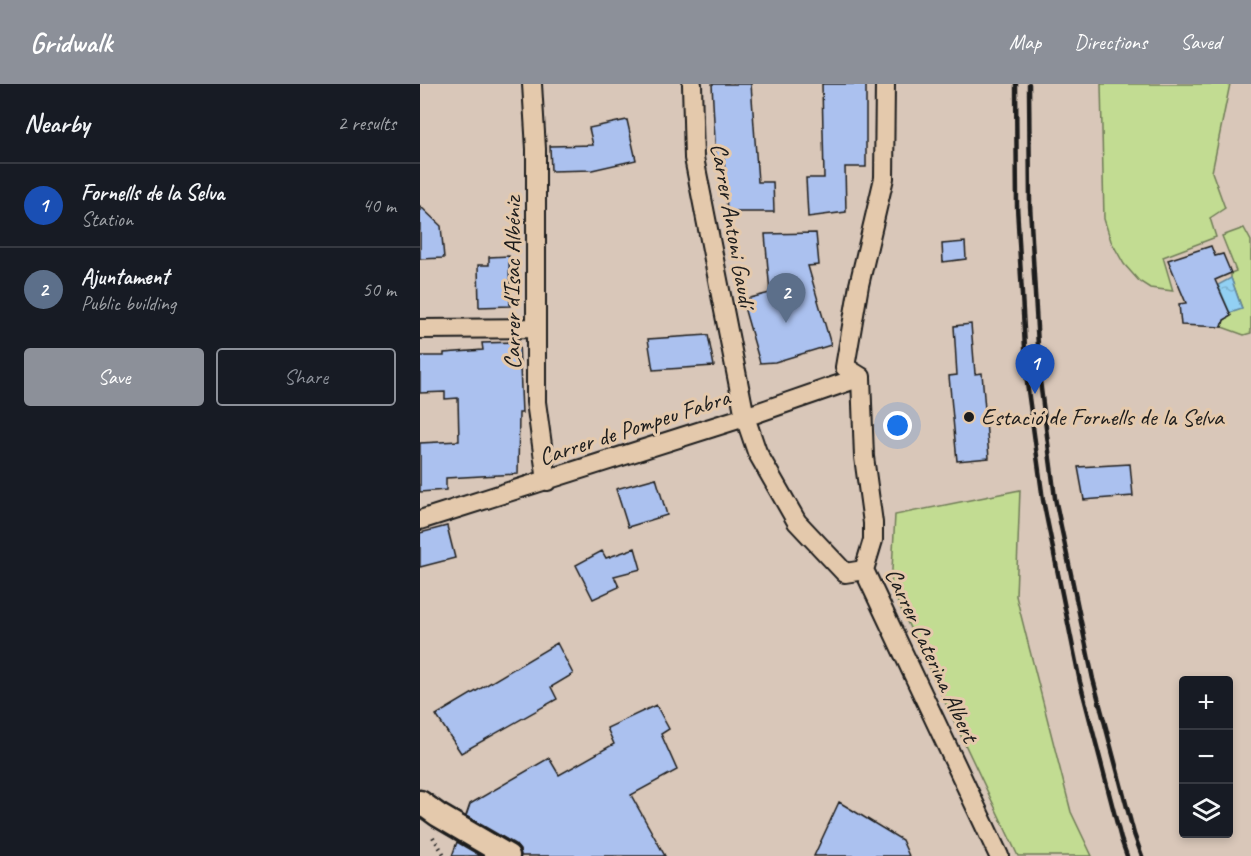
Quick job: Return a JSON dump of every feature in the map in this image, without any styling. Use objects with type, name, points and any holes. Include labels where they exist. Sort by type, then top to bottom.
[{"type":"street","name":"Carrer d'Isac Albéniz","points":[[532,84],[536,149],[536,402],[547,481]]},
{"type":"street","name":"Carrer Antoni Gaudí","points":[[692,84],[694,158],[745,417],[756,452],[797,522],[846,573],[864,570]]},
{"type":"street","points":[[861,377],[845,367],[859,285],[884,178],[885,84]]},
{"type":"street","points":[[420,329],[536,328]]},
{"type":"street","name":"Carrer de Pompeu Fabra","points":[[420,520],[745,417],[861,377]]},
{"type":"street","name":"Carrer Caterina Albert","points":[[861,377],[864,457],[873,523],[873,540],[864,570],[999,856]]},
{"type":"street","points":[[420,802],[508,856]]},
{"type":"green space","points":[[1101,84],[1230,84],[1212,172],[1225,208],[1210,218],[1216,237],[1163,257],[1173,291],[1150,288],[1139,281],[1124,264],[1111,241],[1104,219]]},
{"type":"green space","points":[[1244,228],[1251,241],[1251,333],[1244,335],[1222,327],[1224,320],[1231,316],[1230,313],[1242,308],[1231,278],[1231,273],[1236,271],[1222,236]]},
{"type":"green space","points":[[1020,490],[1016,596],[1071,812],[1092,856],[1018,856],[891,588],[895,515]]},
{"type":"water","points":[[1231,278],[1242,309],[1230,313],[1218,285]]},
{"type":"building","points":[[712,84],[751,84],[758,182],[773,182],[774,212],[727,212],[724,159],[716,159]]},
{"type":"building","points":[[822,84],[866,84],[866,167],[845,167],[846,212],[808,217],[806,178],[824,178]]},
{"type":"building","points":[[627,120],[636,160],[592,170],[551,171],[550,146],[593,145],[589,128]]},
{"type":"building","points":[[420,206],[441,226],[444,258],[420,259]]},
{"type":"building","points":[[816,233],[819,265],[808,266],[831,345],[775,362],[760,363],[742,300],[770,293],[765,234]]},
{"type":"building","points":[[965,242],[966,259],[943,262],[942,244]]},
{"type":"building","points":[[1211,246],[1215,256],[1223,254],[1231,273],[1215,280],[1231,316],[1224,320],[1222,327],[1181,325],[1179,304],[1186,303],[1168,260]]},
{"type":"building","points":[[509,256],[510,306],[479,307],[478,265],[489,265],[489,257]]},
{"type":"building","name":"Estació de Fornells de la Selva","points":[[971,324],[975,374],[982,373],[989,458],[957,461],[949,376],[957,375],[954,326]]},
{"type":"building","points":[[708,335],[714,366],[653,370],[648,339]]},
{"type":"building","points":[[519,342],[522,413],[519,413],[518,474],[446,478],[446,490],[420,492],[420,443],[459,441],[458,398],[445,399],[445,392],[420,393],[420,356],[444,356],[444,353],[483,350],[482,343]]},
{"type":"building","points":[[1130,464],[1133,496],[1084,500],[1078,467]]},
{"type":"building","points":[[656,478],[667,515],[628,527],[616,489]]},
{"type":"building","points":[[447,526],[455,558],[420,567],[420,533]]},
{"type":"building","points":[[635,548],[641,569],[614,576],[619,587],[593,599],[576,565],[602,551],[606,558]]},
{"type":"building","points":[[557,643],[573,674],[551,687],[557,699],[461,753],[436,715]]},
{"type":"building","points":[[656,705],[669,729],[661,734],[677,770],[631,795],[665,856],[521,856],[515,844],[466,816],[470,804],[549,758],[559,775],[614,744],[607,728]]},
{"type":"building","points":[[839,802],[902,840],[909,856],[814,856]]},
{"type":"building","points":[[457,842],[481,856],[452,856]]},
{"type":"railway","points":[[1016,84],[1017,206],[1027,383],[1043,500],[1080,682],[1127,856]]},
{"type":"railway","points":[[1029,84],[1030,205],[1040,381],[1055,498],[1093,679],[1134,834],[1142,856]]},
{"type":"place","name":"Ajuntament","points":[[786,323]]},
{"type":"place","name":"Fornells de la Selva","points":[[1035,394]]},
{"type":"place","name":"Estació de Fornells de la Selva","points":[[969,417]]}]
